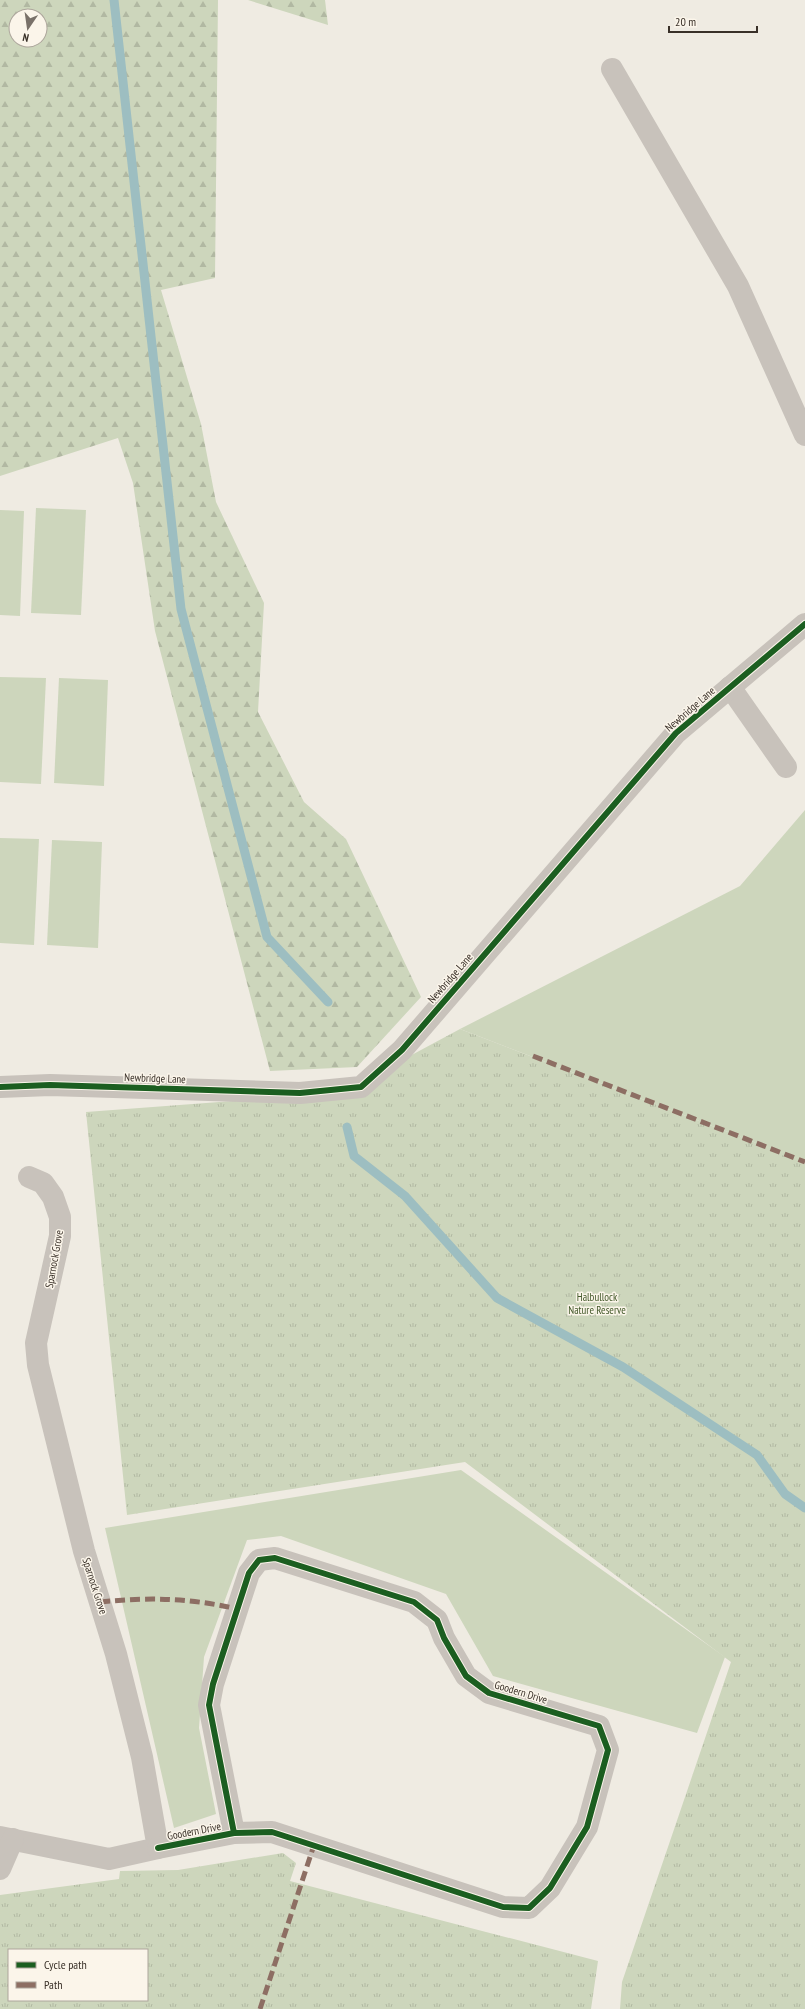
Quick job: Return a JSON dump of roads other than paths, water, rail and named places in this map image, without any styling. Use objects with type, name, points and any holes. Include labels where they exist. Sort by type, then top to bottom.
[{"type":"street","points":[[612,69],[738,286],[805,435]]},
{"type":"street","name":"Newbridge Lane","points":[[0,1087],[50,1085],[300,1093],[361,1087],[402,1050],[676,733],[805,624]]},
{"type":"street","points":[[730,687],[786,767]]},
{"type":"street","name":"Sparnock Grove","points":[[29,1177],[43,1183],[53,1197],[60,1217],[60,1236],[36,1343],[38,1365],[84,1551],[114,1647],[140,1750],[158,1848]]},
{"type":"street","name":"Goodern Drive","points":[[158,1848],[234,1833],[272,1832],[503,1907],[529,1908],[550,1888],[586,1827],[608,1750],[599,1726],[489,1693],[466,1676],[444,1638],[437,1620],[414,1602],[275,1558],[259,1560],[249,1573],[213,1684],[209,1705],[234,1833]]},
{"type":"street","points":[[0,1869],[6,1838],[109,1859],[158,1848]]},
{"type":"waterway","points":[[114,0],[181,609],[267,937],[328,1002]]},
{"type":"waterway","points":[[347,1127],[354,1156],[405,1196],[497,1298],[623,1367],[757,1455],[785,1494],[805,1508]]},
{"type":"park label","name":"Halbullock Nature Reserve","points":[[597,1303]]}]
